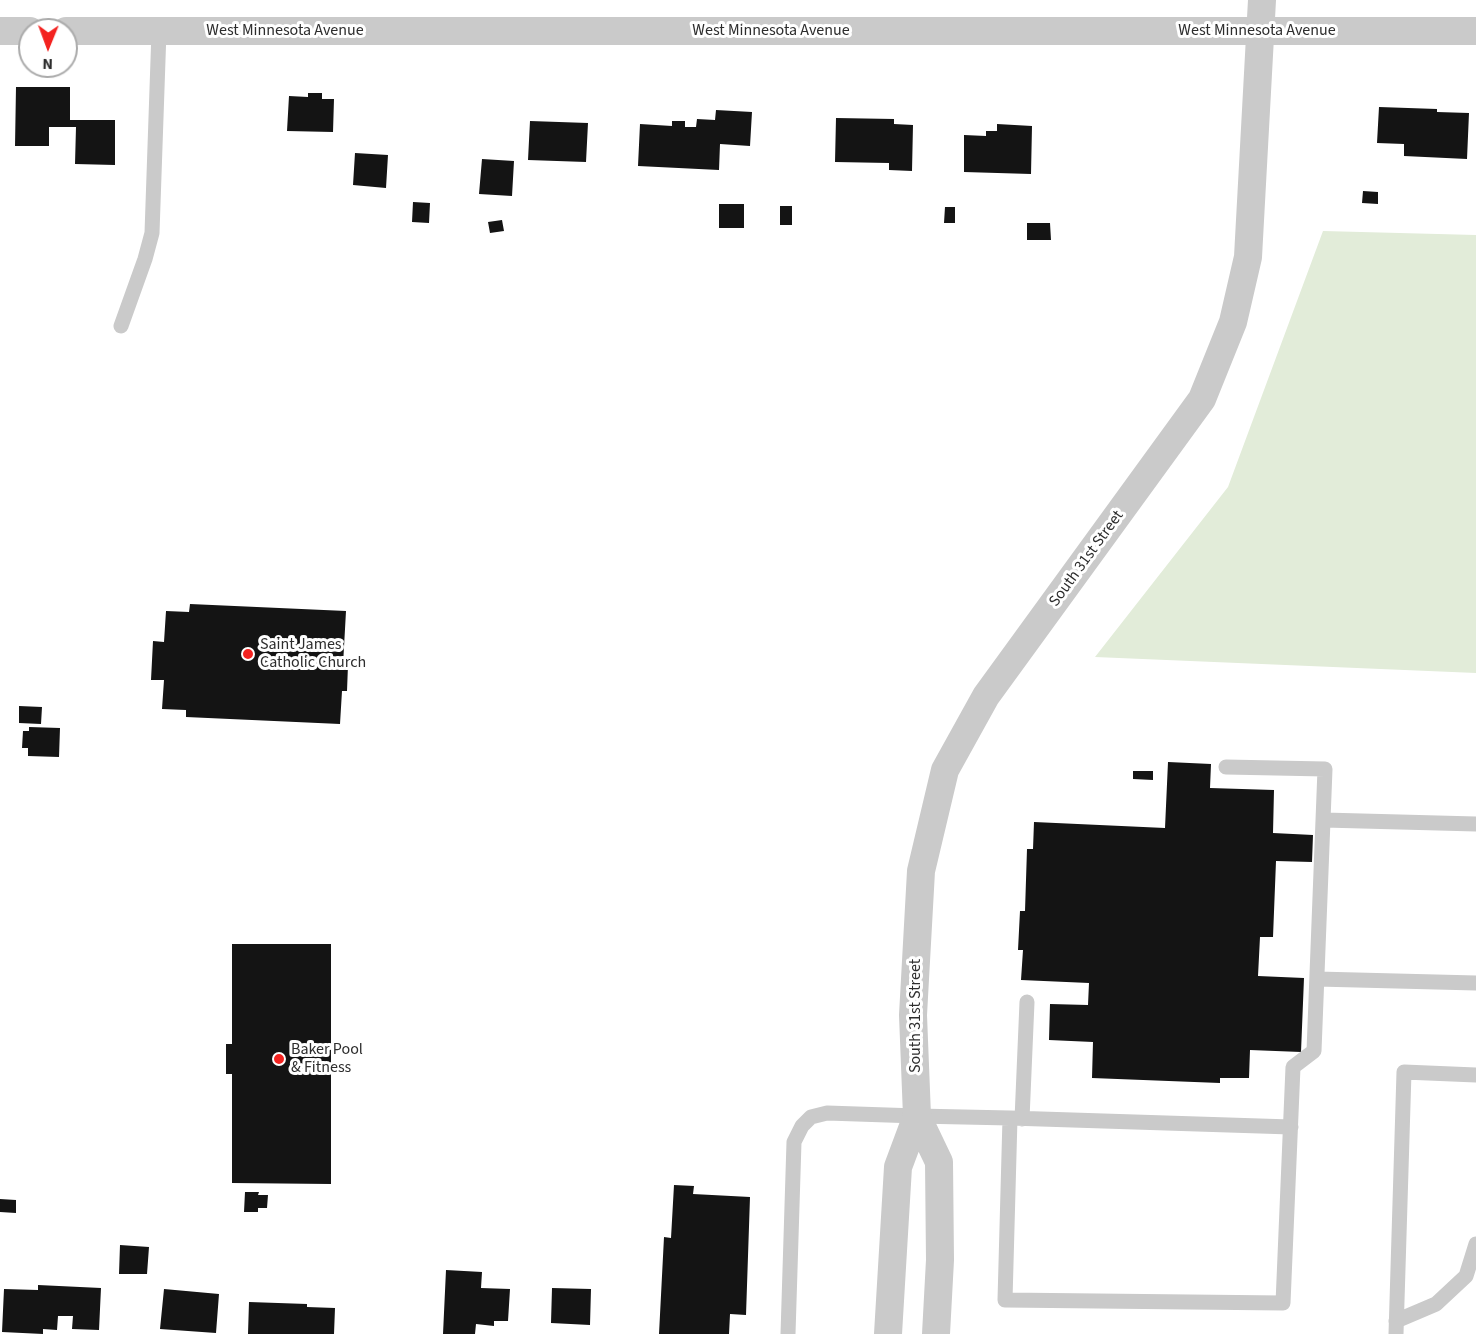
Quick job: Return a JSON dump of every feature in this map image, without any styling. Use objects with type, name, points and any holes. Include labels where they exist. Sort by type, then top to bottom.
[{"type":"street","name":"South 31st Street","points":[[888,1334],[898,1167],[917,1116],[913,1015],[921,871],[945,771],[986,696],[1202,399],[1233,322],[1248,257],[1262,0]]},
{"type":"street","points":[[0,31],[18,31]]},
{"type":"street","name":"West Minnesota Avenue","points":[[78,31],[1476,32]]},
{"type":"street","name":"South 31st Street","points":[[917,1116],[939,1162],[940,1260],[936,1334]]},
{"type":"lane","points":[[121,326],[152,233],[159,31]]},
{"type":"lane","points":[[1027,1002],[1016,1118],[1005,1300],[1283,1303],[1293,1067],[1314,1051],[1325,770],[1226,767]]},
{"type":"lane","points":[[1324,820],[1476,824]]},
{"type":"lane","points":[[1317,979],[1476,983]]},
{"type":"lane","points":[[1396,1328],[1404,1072],[1476,1075]]},
{"type":"lane","points":[[788,1334],[794,1142],[802,1126],[811,1117],[827,1113],[1291,1127]]},
{"type":"lane","points":[[1396,1328],[1436,1304],[1466,1276],[1476,1244]]},
{"type":"green space","points":[[1323,231],[1476,235],[1476,673],[1095,657],[1228,487]]},
{"type":"building","points":[[16,87],[70,87],[70,120],[115,120],[115,165],[75,164],[76,127],[49,127],[49,146],[15,146]]},
{"type":"building","points":[[308,93],[322,93],[322,99],[334,99],[333,132],[287,131],[289,96],[308,97]]},
{"type":"building","points":[[1379,107],[1437,109],[1437,112],[1469,113],[1467,159],[1404,156],[1404,144],[1377,143]]},
{"type":"building","points":[[716,110],[752,112],[750,146],[720,144],[719,170],[638,166],[640,124],[672,126],[672,121],[685,121],[685,127],[696,127],[697,119],[715,120]]},
{"type":"building","points":[[836,118],[894,119],[894,124],[913,125],[912,171],[889,170],[889,163],[835,162]]},
{"type":"building","points":[[530,121],[588,123],[586,162],[528,160]]},
{"type":"building","points":[[997,124],[1032,126],[1031,174],[964,172],[964,135],[986,136],[986,131],[997,131]]},
{"type":"building","points":[[355,153],[388,155],[386,188],[353,185]]},
{"type":"building","points":[[482,159],[514,161],[512,196],[479,194]]},
{"type":"building","points":[[1363,191],[1378,192],[1378,204],[1362,203]]},
{"type":"building","points":[[413,202],[430,203],[429,223],[412,222]]},
{"type":"building","points":[[719,204],[744,204],[744,228],[719,228]]},
{"type":"building","points":[[780,206],[792,206],[792,225],[780,225]]},
{"type":"building","points":[[945,207],[955,207],[955,223],[944,223]]},
{"type":"building","points":[[502,220],[504,231],[490,233],[488,222]]},
{"type":"building","points":[[1027,223],[1050,223],[1051,240],[1027,240]]},
{"type":"building","name":"Saint James Catholic Church","points":[[190,604],[346,611],[343,665],[348,665],[347,691],[342,691],[340,724],[186,717],[186,710],[162,709],[164,680],[151,680],[153,641],[164,642],[166,611],[189,612]]},
{"type":"building","points":[[19,706],[42,707],[41,724],[19,723]]},
{"type":"building","points":[[29,727],[60,728],[59,757],[28,756],[28,748],[22,748],[23,731],[29,731]]},
{"type":"building","points":[[1168,762],[1211,764],[1210,788],[1274,790],[1273,833],[1313,835],[1312,862],[1276,861],[1273,937],[1260,937],[1258,976],[1304,978],[1301,1052],[1250,1050],[1249,1078],[1220,1078],[1220,1083],[1092,1078],[1093,1042],[1049,1040],[1050,1004],[1088,1005],[1089,983],[1021,980],[1023,950],[1018,950],[1020,911],[1025,911],[1027,849],[1033,849],[1034,822],[1165,828]]},
{"type":"building","points":[[1133,771],[1153,771],[1153,780],[1133,779]]},
{"type":"building","name":"Baker Pool & Fitness","points":[[232,944],[331,944],[331,1184],[232,1183],[232,1074],[226,1074],[226,1044],[232,1044]]},
{"type":"building","points":[[674,1185],[694,1186],[693,1194],[750,1197],[746,1315],[730,1314],[729,1334],[659,1334],[664,1237],[671,1238]]},
{"type":"building","points":[[245,1192],[259,1192],[258,1195],[268,1195],[267,1208],[258,1208],[258,1212],[244,1212]]},
{"type":"building","points":[[0,1199],[16,1200],[16,1213],[0,1212]]},
{"type":"building","points":[[120,1245],[149,1247],[147,1274],[119,1274]]},
{"type":"building","points":[[446,1270],[482,1272],[481,1288],[510,1289],[508,1321],[494,1321],[494,1326],[476,1324],[475,1334],[443,1334]]},
{"type":"building","points":[[38,1285],[101,1288],[99,1330],[72,1329],[73,1316],[58,1316],[57,1330],[43,1329],[43,1334],[2,1332],[4,1289],[38,1290]]},
{"type":"building","points":[[552,1288],[591,1289],[590,1325],[551,1323]]},
{"type":"building","points":[[164,1289],[219,1294],[216,1333],[160,1329]]},
{"type":"building","points":[[249,1302],[307,1304],[307,1307],[335,1308],[334,1334],[248,1334]]},
{"type":"place","name":"Saint James Catholic Church","points":[[248,654]]},
{"type":"place","name":"Baker Pool & Fitness","points":[[279,1059]]}]
